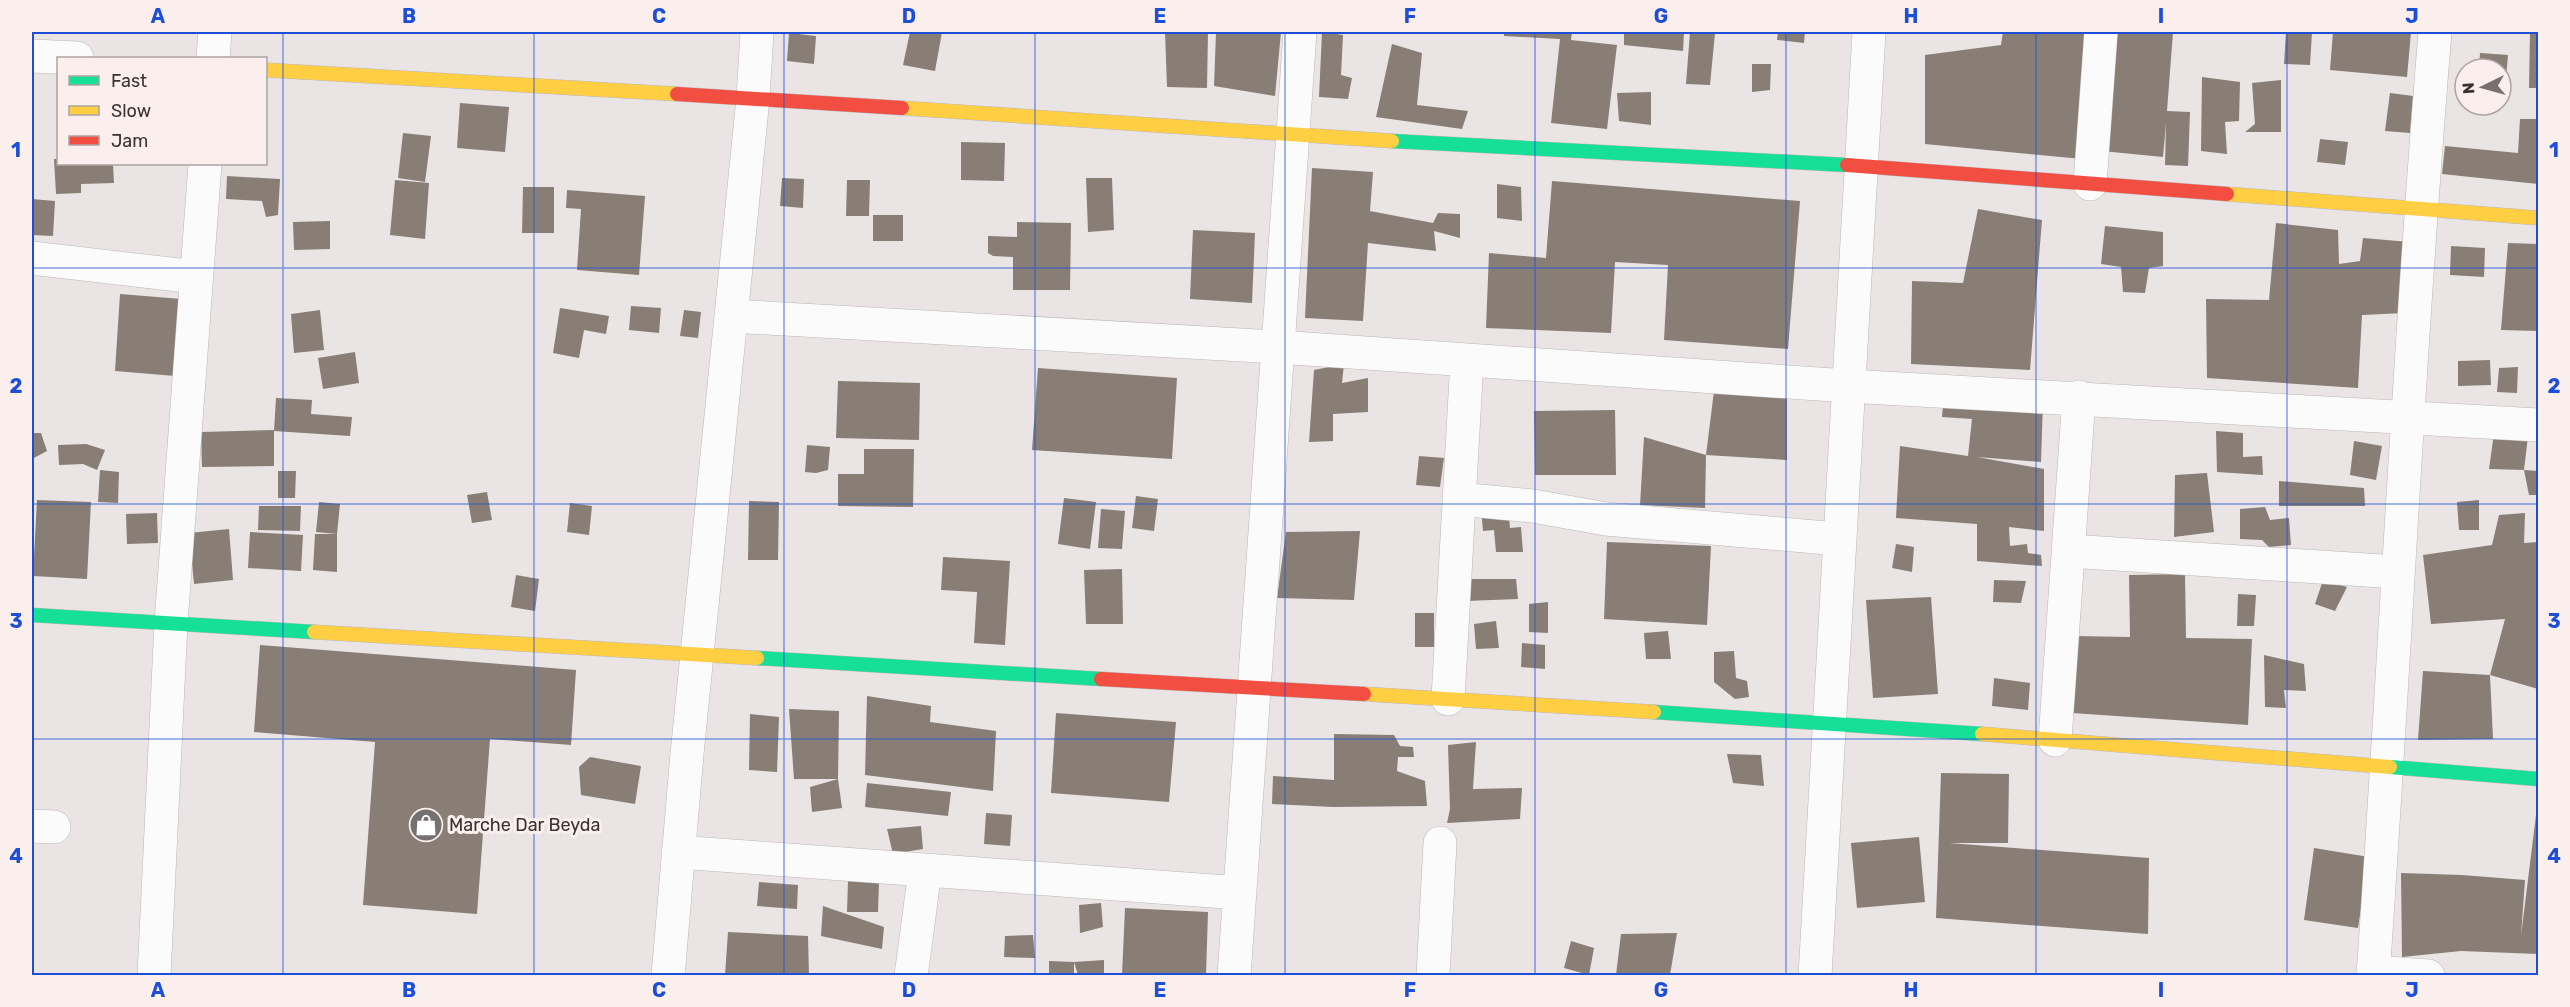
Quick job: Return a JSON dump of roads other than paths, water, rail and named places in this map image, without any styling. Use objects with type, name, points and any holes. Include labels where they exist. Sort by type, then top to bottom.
[{"type":"street","points":[[213,57],[214,32]]},
{"type":"street","points":[[668,975],[697,654],[753,98],[757,32]]},
{"type":"street","points":[[1234,975],[1300,32]]},
{"type":"street","points":[[1815,975],[1869,32]]},
{"type":"street","points":[[2090,184],[2101,32]]},
{"type":"street","points":[[2428,975],[2373,974],[2420,211],[2434,32]]},
{"type":"street","points":[[32,56],[57,57]]},
{"type":"street","points":[[267,70],[753,98],[1294,136],[1861,166],[2538,219]]},
{"type":"street","points":[[154,975],[171,623],[205,165]]},
{"type":"street","points":[[32,258],[196,277]]},
{"type":"street","points":[[731,316],[1278,347],[1848,386],[2079,397],[2408,420],[2538,425]]},
{"type":"street","points":[[1448,699],[1467,360]]},
{"type":"street","points":[[2055,740],[2079,397]]},
{"type":"street","points":[[1459,499],[1533,506],[1606,519],[1839,539]]},
{"type":"street","points":[[2069,551],[2398,572]]},
{"type":"street","points":[[32,615],[1828,722],[2538,779]]},
{"type":"street","points":[[1433,975],[1440,843]]},
{"type":"street","points":[[678,852],[925,872],[1240,893]]},
{"type":"street","points":[[911,975],[925,872]]},
{"type":"place","name":"Marche Dar Beyda","points":[[426,825]]}]
